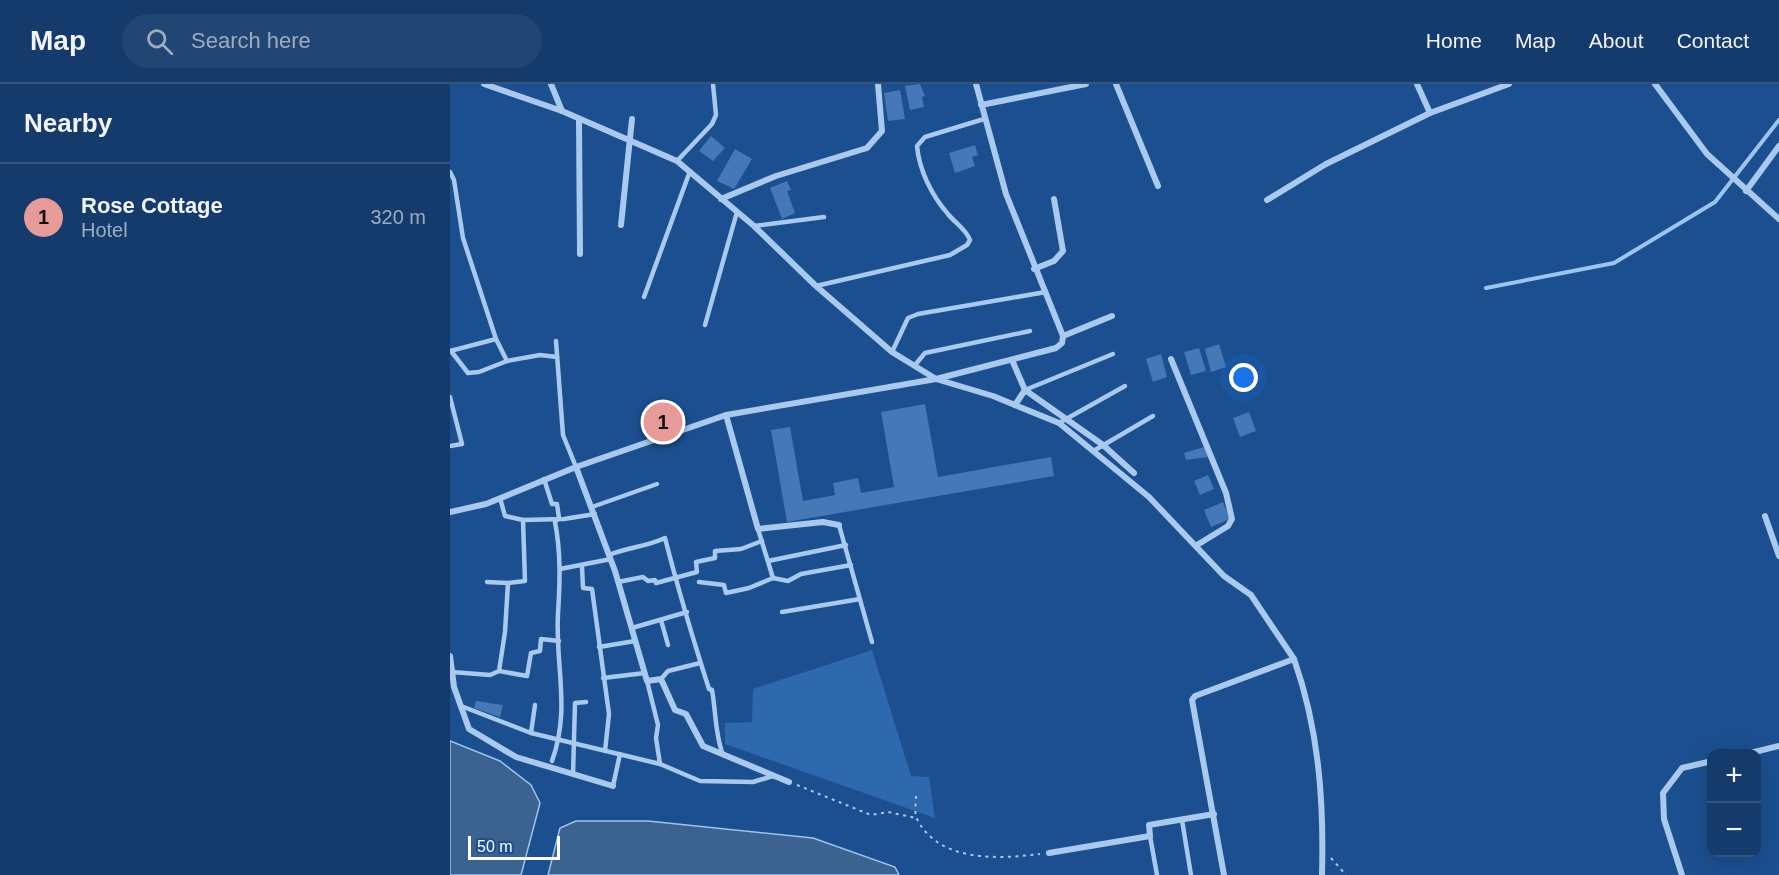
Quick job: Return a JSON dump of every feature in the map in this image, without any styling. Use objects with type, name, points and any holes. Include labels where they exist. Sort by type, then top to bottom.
[{"type":"street","points":[[484,84],[562,111],[677,161],[754,226],[816,286],[892,352],[936,380],[1015,405],[1059,423],[1095,450],[1149,497],[1224,576],[1251,594],[1294,659],[1307,695],[1320,758],[1323,875]]},
{"type":"street","points":[[504,84],[506,92]]},
{"type":"street","points":[[551,84],[562,111]]},
{"type":"street","points":[[721,199],[776,176],[867,148],[882,131],[878,84]]},
{"type":"street","points":[[450,512],[500,498],[576,467],[726,415],[936,380],[1056,348],[1062,343],[1063,336],[1046,292],[1034,269],[1006,194],[976,84]]},
{"type":"street","points":[[981,105],[1086,84]]},
{"type":"street","points":[[1116,84],[1158,186]]},
{"type":"street","points":[[1417,84],[1430,113]]},
{"type":"street","points":[[1267,200],[1326,164],[1430,113],[1509,84]]},
{"type":"street","points":[[1655,84],[1707,154],[1728,176],[1779,219]]},
{"type":"street","points":[[621,225],[632,119]]},
{"type":"street","points":[[579,120],[580,254]]},
{"type":"street","points":[[1743,189],[1779,146]]},
{"type":"street","points":[[1034,269],[1054,261],[1063,251],[1054,199]]},
{"type":"street","points":[[1063,336],[1112,316]]},
{"type":"street","points":[[1171,359],[1226,493],[1232,519],[1228,526],[1197,545]]},
{"type":"street","points":[[1012,360],[1025,390],[1103,445],[1134,473]]},
{"type":"street","points":[[1015,405],[1025,390]]},
{"type":"street","points":[[726,415],[758,529],[824,522],[839,525]]},
{"type":"street","points":[[576,467],[610,557],[647,681],[661,679],[675,710],[686,714],[703,746],[789,782]]},
{"type":"street","points":[[1765,516],[1779,556]]},
{"type":"street","points":[[450,656],[459,706],[469,729],[516,758],[613,786]]},
{"type":"street","points":[[1224,875],[1193,698],[1294,659]]},
{"type":"street","points":[[1761,750],[1779,746]]},
{"type":"street","points":[[1682,875],[1664,819],[1663,794],[1682,768],[1707,762]]},
{"type":"street","points":[[1049,853],[1150,836],[1149,825],[1214,814]]},
{"type":"lane","points":[[677,161],[712,124],[716,115],[713,84]]},
{"type":"lane","points":[[816,286],[950,255],[968,245],[968,234],[947,214],[933,194],[922,167],[917,146],[925,137],[984,118]]},
{"type":"lane","points":[[644,297],[690,171]]},
{"type":"lane","points":[[450,172],[463,238],[496,339],[507,361]]},
{"type":"lane","points":[[705,325],[737,212]]},
{"type":"lane","points":[[754,226],[824,217]]},
{"type":"lane","points":[[892,352],[908,318],[918,314],[1046,292]]},
{"type":"lane","points":[[915,365],[925,353],[1030,332]]},
{"type":"lane","points":[[496,339],[450,351],[468,373],[479,372],[507,361],[540,355],[557,357]]},
{"type":"lane","points":[[556,341],[563,435],[576,467]]},
{"type":"lane","points":[[1025,390],[1113,354]]},
{"type":"lane","points":[[1059,423],[1125,386]]},
{"type":"lane","points":[[450,397],[462,444],[450,446]]},
{"type":"lane","points":[[1095,450],[1153,416]]},
{"type":"lane","points":[[544,479],[552,504],[556,504],[559,518]]},
{"type":"lane","points":[[500,498],[505,516],[524,520],[559,518],[593,510],[657,484]]},
{"type":"lane","points":[[552,761],[559,741],[563,712],[559,641],[560,569],[555,522],[559,518]]},
{"type":"lane","points":[[487,582],[525,581],[524,520]]},
{"type":"lane","points":[[839,525],[872,642]]},
{"type":"lane","points":[[758,529],[773,578]]},
{"type":"lane","points":[[560,569],[582,567],[610,557],[627,547],[643,547],[665,538],[687,612],[689,628],[709,689],[712,690],[718,741],[723,755]]},
{"type":"lane","points":[[618,582],[643,577],[648,581],[656,580],[657,583],[678,579],[698,572],[696,562],[715,558],[715,551],[741,549],[762,541]]},
{"type":"lane","points":[[768,561],[846,545]]},
{"type":"lane","points":[[699,582],[724,585],[726,593],[749,588],[773,578],[788,581],[801,574],[851,565]]},
{"type":"lane","points":[[582,567],[584,588],[592,589],[609,714],[605,751]]},
{"type":"lane","points":[[499,671],[505,632],[508,583]]},
{"type":"lane","points":[[782,612],[860,599]]},
{"type":"lane","points":[[632,628],[687,612]]},
{"type":"lane","points":[[660,620],[668,645]]},
{"type":"lane","points":[[451,671],[490,675],[499,671],[527,676],[531,653],[540,651],[540,639],[559,641]]},
{"type":"lane","points":[[599,647],[635,641]]},
{"type":"lane","points":[[661,679],[668,671],[700,663]]},
{"type":"lane","points":[[603,678],[645,673]]},
{"type":"lane","points":[[647,681],[658,726],[656,738],[660,764]]},
{"type":"lane","points":[[573,775],[572,743],[575,703],[586,702]]},
{"type":"lane","points":[[531,733],[535,705]]},
{"type":"lane","points":[[459,706],[531,733],[660,764],[700,781],[753,782],[772,776]]},
{"type":"lane","points":[[613,786],[620,754]]},
{"type":"lane","points":[[1182,820],[1191,875]]},
{"type":"lane","points":[[1150,836],[1157,875]]},
{"type":"path","points":[[789,782],[871,815],[888,812],[916,818],[935,841],[958,851],[989,858],[1049,853]]},
{"type":"path","points":[[916,796],[916,818]]},
{"type":"path","points":[[1323,842],[1331,858],[1346,875]]},
{"type":"shaded area","points":[[872,650],[911,776],[929,777],[935,818],[725,744],[725,723],[752,722],[753,689]]},
{"type":"shaded area","points":[[450,741],[500,761],[531,785],[540,803],[521,875],[450,875]]},
{"type":"shaded area","points":[[576,821],[648,821],[813,838],[895,867],[899,875],[548,875],[560,828]]},
{"type":"building","points":[[920,84],[925,96],[922,97],[924,107],[910,110],[905,86]]},
{"type":"building","points":[[900,90],[905,119],[888,121],[884,93]]},
{"type":"building","points":[[711,136],[725,148],[713,161],[699,151]]},
{"type":"building","points":[[975,145],[978,155],[972,157],[975,166],[955,173],[949,153]]},
{"type":"building","points":[[735,149],[752,159],[734,189],[717,181]]},
{"type":"building","points":[[787,181],[791,190],[787,191],[795,213],[782,219],[770,188]]},
{"type":"building","points":[[1219,344],[1226,367],[1211,372],[1205,349]]},
{"type":"building","points":[[1199,348],[1206,371],[1191,375],[1184,352]]},
{"type":"building","points":[[1161,354],[1167,377],[1153,382],[1146,359]]},
{"type":"building","points":[[925,404],[938,477],[1051,457],[1054,476],[787,522],[771,430],[790,427],[803,501],[835,495],[833,483],[858,478],[861,493],[894,487],[881,412]]},
{"type":"building","points":[[1249,412],[1256,431],[1240,437],[1233,418]]},
{"type":"building","points":[[1204,447],[1208,457],[1186,460],[1184,453]]},
{"type":"building","points":[[1208,475],[1214,489],[1200,495],[1194,481]]},
{"type":"building","points":[[1223,502],[1230,519],[1211,527],[1204,510]]},
{"type":"building","points":[[476,701],[503,705],[500,717],[474,708]]},
{"type":"waterway","points":[[1486,288],[1614,263],[1715,202],[1779,120]]},
{"type":"place","name":"Rose Cottage","points":[[663,422]]}]
